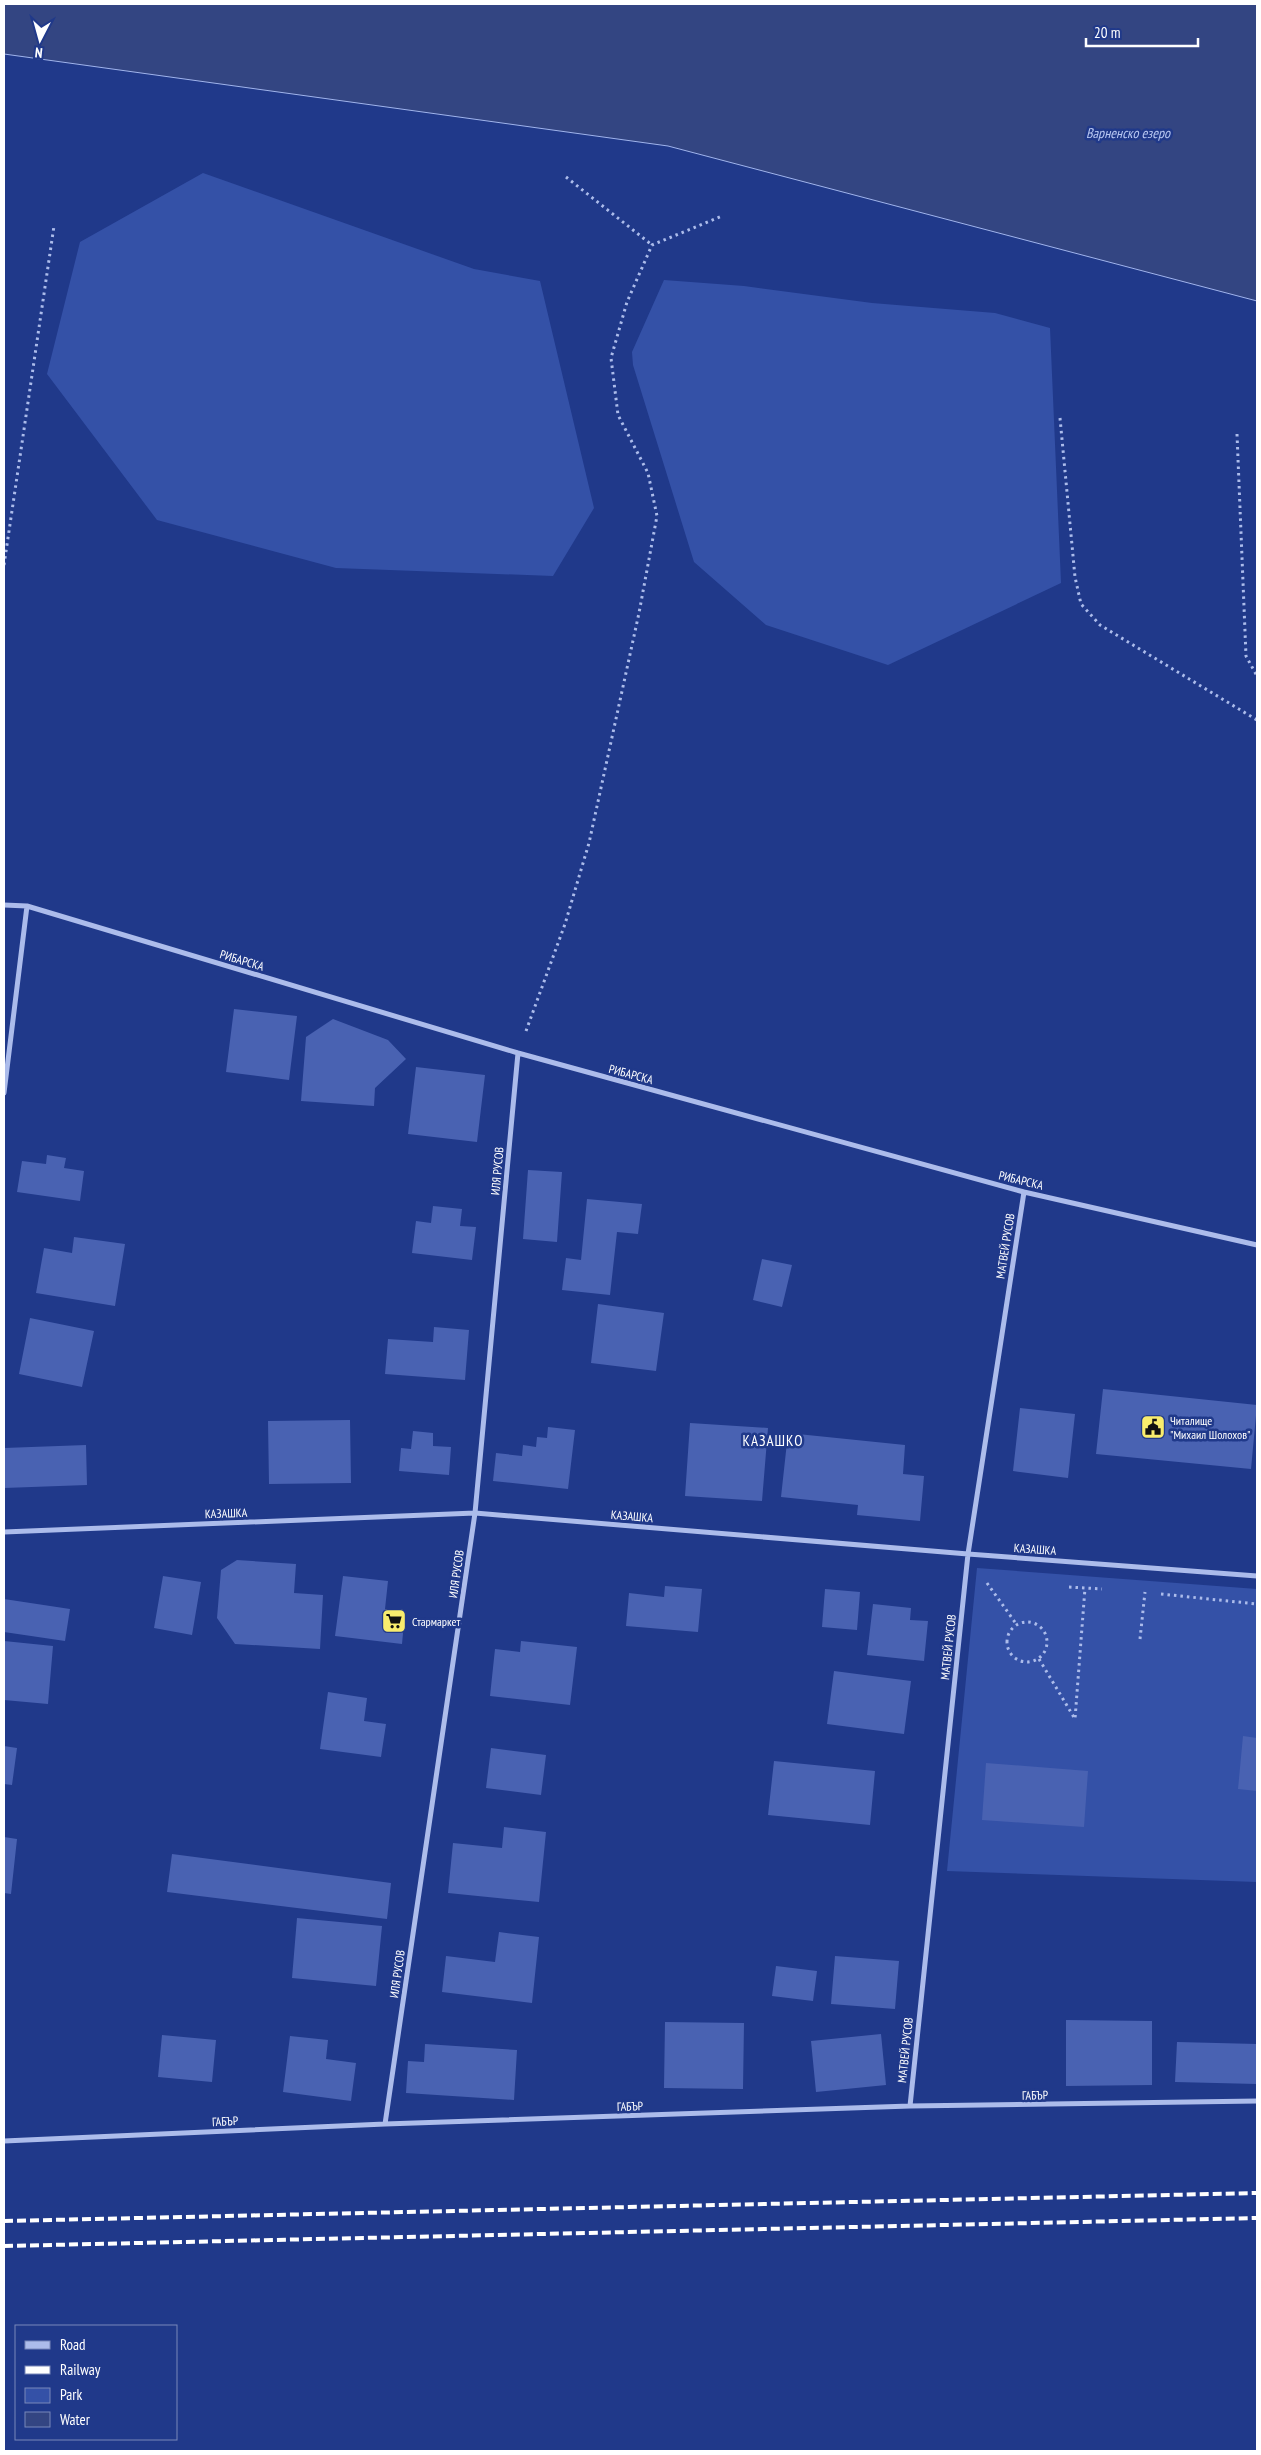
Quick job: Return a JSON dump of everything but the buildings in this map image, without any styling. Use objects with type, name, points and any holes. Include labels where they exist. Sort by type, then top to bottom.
[{"type":"street","name":"РИБАРСКА","points":[[4,904],[27,906],[518,1053],[1024,1192],[1257,1245]]},
{"type":"street","points":[[4,1093],[27,906]]},
{"type":"street","name":"ИЛЯ РУСОВ","points":[[385,2124],[475,1513],[518,1053]]},
{"type":"street","name":"МАТВЕЙ РУСОВ","points":[[910,2106],[968,1554],[1024,1192]]},
{"type":"street","name":"КАЗАШКА","points":[[4,1532],[475,1513],[1257,1576]]},
{"type":"street","name":"ГАБЪР","points":[[4,2140],[385,2124],[910,2106],[1257,2101]]},
{"type":"path","points":[[566,176],[652,245]]},
{"type":"path","points":[[518,1053],[565,924],[589,843],[639,613],[657,516],[648,473],[618,415],[611,358],[627,302],[652,245],[722,216]]},
{"type":"path","points":[[4,565],[54,226]]},
{"type":"path","points":[[1060,418],[1075,577],[1081,604],[1100,625],[1257,720]]},
{"type":"path","points":[[1237,434],[1246,656],[1257,676]]},
{"type":"path","points":[[994,1580],[985,1579],[1017,1625]]},
{"type":"path","points":[[1066,1586],[1110,1590]]},
{"type":"path","points":[[1038,1659],[1075,1719],[1085,1588]]},
{"type":"path","points":[[1136,1591],[1257,1604]]},
{"type":"path","points":[[1140,1639],[1144,1592]]},
{"type":"path","points":[[1023,1623],[1037,1625],[1045,1634],[1046,1648],[1038,1659],[1027,1663],[1015,1658],[1010,1653],[1008,1634],[1017,1625],[1023,1623]]},
{"type":"green space","points":[[203,173],[474,269],[540,281],[594,508],[553,576],[336,568],[157,520],[47,374],[80,242]]},
{"type":"green space","points":[[664,280],[744,286],[872,303],[995,313],[1050,328],[1061,583],[888,665],[766,625],[694,562],[633,365],[632,352]]},
{"type":"green space","points":[[977,1568],[1257,1589],[1257,1882],[947,1871]]},
{"type":"water","name":"Варненско езеро","points":[[4,4],[1257,4],[1257,301],[668,146],[4,54]]},
{"type":"railway","points":[[4,2221],[1257,2193]]},
{"type":"railway","points":[[4,2246],[1257,2218]]},
{"type":"place","name":"Читалище \"Михаил Шолохов\"","points":[[1153,1427]]},
{"type":"place","name":"Стармаркет","points":[[394,1621]]},
{"type":"district","name":"КАЗАШКО","points":[[773,1440]]}]
